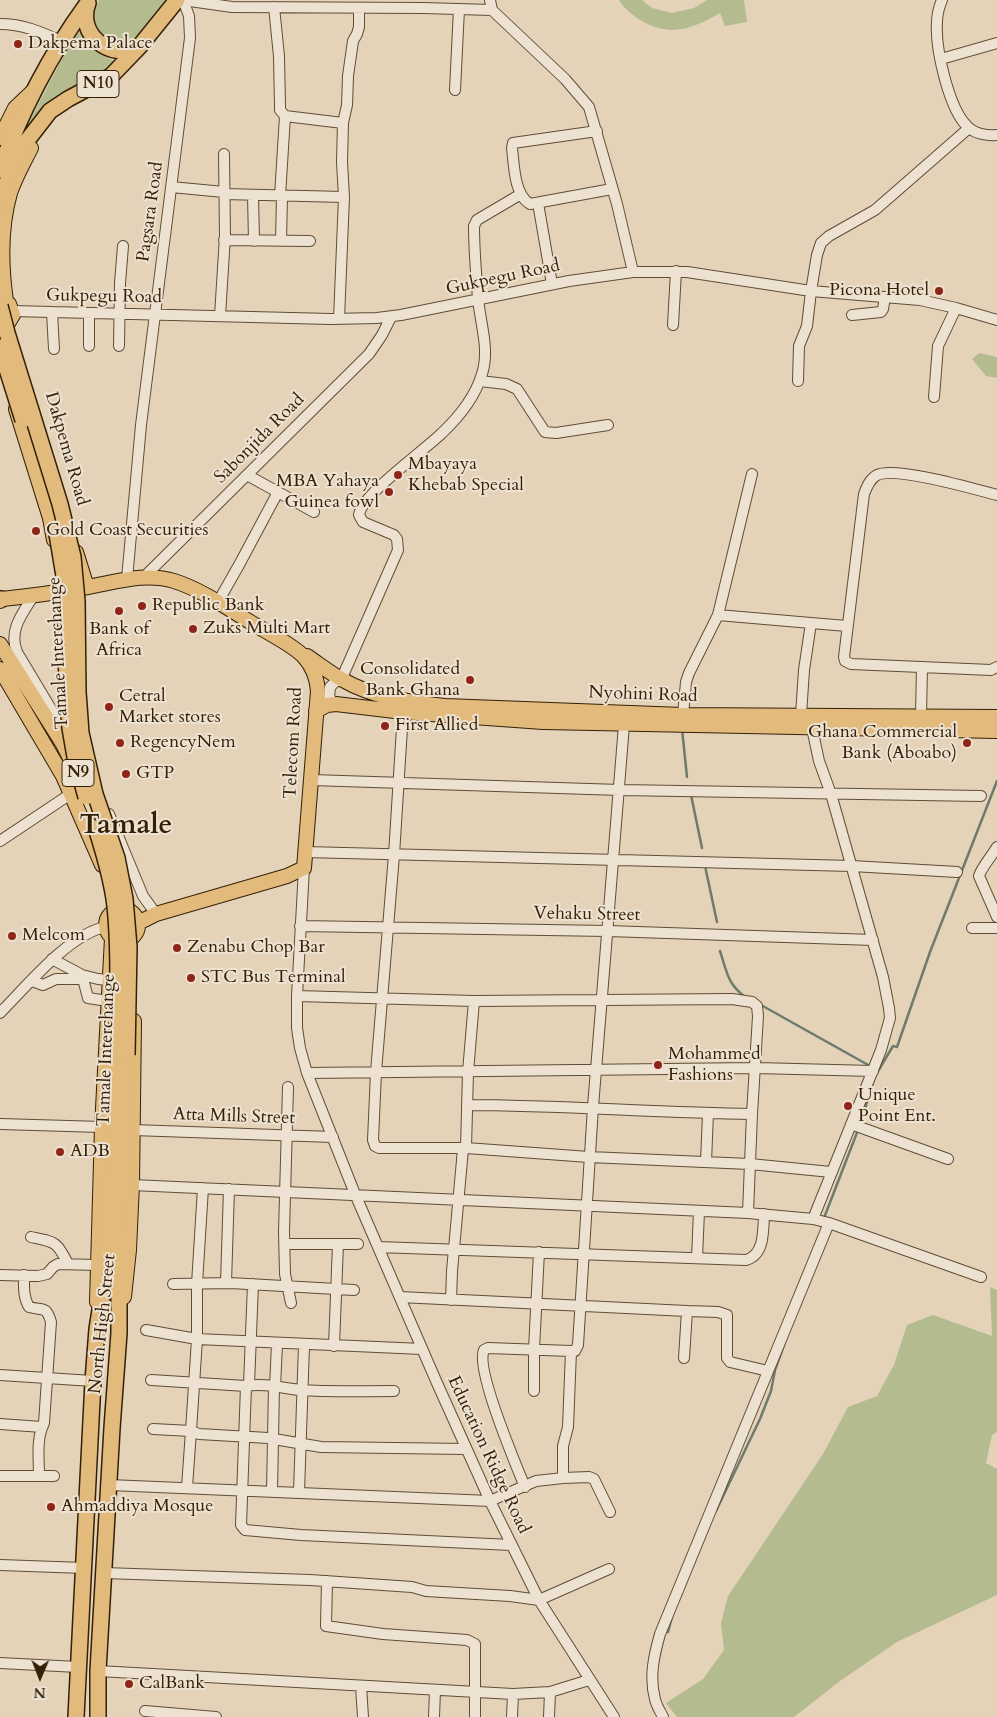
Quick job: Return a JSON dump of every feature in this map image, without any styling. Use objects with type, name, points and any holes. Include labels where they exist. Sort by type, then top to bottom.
[{"type":"highway","name":"N10","points":[[139,47],[177,0]]},
{"type":"highway","points":[[88,2],[85,16],[86,24],[99,44],[110,50],[121,52],[131,51],[139,47]]},
{"type":"highway","points":[[0,170],[35,89],[61,41],[88,2]]},
{"type":"highway","name":"Dakpema Road","points":[[50,112],[68,99],[111,76],[139,47]]},
{"type":"highway","points":[[0,201],[13,166],[26,142],[50,112]]},
{"type":"highway","name":"Tamale Interchange","points":[[5,311],[9,341],[60,504],[73,557],[77,601],[78,692],[82,733],[95,794],[117,858],[125,900],[129,947],[122,1055],[105,1279],[96,1329]]},
{"type":"highway","name":"Tamale Interchange","points":[[0,347],[53,516],[62,555],[65,582],[67,690],[73,747],[104,855],[115,904],[122,1055],[119,1333]]},
{"type":"highway","name":"North High Street","points":[[76,1717],[96,1329]]},
{"type":"highway","name":"North High Street","points":[[98,1717],[98,1671],[119,1333]]},
{"type":"main road","points":[[0,138],[15,108],[35,89]]},
{"type":"main road","name":"Dakpema Road","points":[[50,112],[22,165],[10,194],[3,228],[1,266],[5,311],[87,587]]},
{"type":"main road","name":"Dakpema Road","points":[[0,358],[50,518],[62,591]]},
{"type":"main road","name":"Telecom Road","points":[[1,600],[127,579],[173,580],[218,602],[301,652],[314,671],[317,681],[304,868]]},
{"type":"main road","name":"N9","points":[[0,644],[63,744],[100,814],[116,850],[134,923]]},
{"type":"main road","name":"Nyohini Road","points":[[301,652],[341,680],[378,695],[409,702],[436,705],[683,715],[997,717]]},
{"type":"main road","points":[[0,668],[72,793],[89,838],[104,869],[111,912],[106,922],[109,933],[120,941],[125,941],[134,923],[156,914],[287,876],[304,868]]},
{"type":"main road","name":"Nyohini Road","points":[[316,711],[327,705],[336,704],[500,720],[624,725],[997,731]]},
{"type":"main road","points":[[111,912],[121,909],[134,923]]},
{"type":"main road","name":"North High Street","points":[[119,1333],[130,1250],[133,1130],[134,923]]},
{"type":"main road","name":"North High Street","points":[[96,1329],[102,1127],[109,980],[109,933]]},
{"type":"street","points":[[183,0],[232,7],[277,5],[458,9],[491,5],[579,94],[589,107],[617,204],[633,272]]},
{"type":"street","name":"Pagsara Road","points":[[127,579],[141,425],[190,38],[189,16],[183,0]]},
{"type":"street","points":[[942,0],[937,22],[941,59],[952,100],[959,116],[969,128],[984,134],[997,135]]},
{"type":"street","points":[[277,5],[280,110],[285,116],[281,241]]},
{"type":"street","points":[[339,319],[344,197],[342,177],[343,123],[353,41],[359,27],[359,8]]},
{"type":"street","points":[[456,90],[458,9]]},
{"type":"street","points":[[0,24],[14,24],[33,28],[61,41]]},
{"type":"street","points":[[941,59],[997,43]]},
{"type":"street","points":[[285,116],[343,123]]},
{"type":"street","points":[[798,381],[799,346],[807,326],[819,249],[825,239],[881,205],[969,128]]},
{"type":"street","points":[[597,132],[514,143],[512,148],[515,174],[521,194],[527,203],[530,204],[612,189]]},
{"type":"street","points":[[220,316],[224,240],[224,154]]},
{"type":"street","points":[[171,187],[224,193],[344,197]]},
{"type":"street","points":[[253,194],[254,241]]},
{"type":"street","points":[[336,704],[329,698],[329,691],[332,684],[341,680],[396,557],[399,544],[394,535],[360,520],[359,510],[364,502],[381,486],[454,421],[480,381],[484,367],[485,350],[475,262],[475,222],[521,194]]},
{"type":"street","points":[[538,203],[552,284]]},
{"type":"street","points":[[224,240],[310,241]]},
{"type":"street","points":[[119,346],[120,283],[124,246]]},
{"type":"street","name":"Gukpegu Road","points":[[5,311],[339,319],[391,317],[552,284],[633,272],[687,272],[811,291],[920,300],[997,320]]},
{"type":"street","points":[[672,325],[676,272]]},
{"type":"street","points":[[852,315],[881,312],[885,297]]},
{"type":"street","points":[[934,396],[938,346],[956,308]]},
{"type":"street","points":[[52,312],[54,349]]},
{"type":"street","points":[[89,312],[89,346]]},
{"type":"street","name":"Sabonjida Road","points":[[143,578],[369,354],[391,317]]},
{"type":"street","points":[[480,381],[506,384],[517,389],[545,432],[556,433],[608,425]]},
{"type":"street","points":[[683,715],[686,682],[718,615],[752,474]]},
{"type":"street","points":[[997,495],[901,474],[879,474],[872,478],[864,494],[844,657],[847,663],[991,670],[997,667]]},
{"type":"street","points":[[247,475],[314,512]]},
{"type":"street","points":[[218,602],[278,492]]},
{"type":"street","points":[[34,595],[15,628],[15,647],[83,763],[105,806],[143,896],[156,914]]},
{"type":"street","points":[[718,615],[847,626]]},
{"type":"street","points":[[802,715],[804,670],[811,623]]},
{"type":"street","points":[[921,716],[922,667]]},
{"type":"street","points":[[403,712],[394,855],[376,1072],[373,1140],[375,1146],[379,1148],[464,1149],[750,1164],[831,1172]]},
{"type":"street","points":[[525,1486],[502,1431],[485,1375],[482,1354],[488,1348],[571,1351],[577,1348],[578,1345],[589,1157],[624,725]]},
{"type":"street","points":[[812,728],[817,754],[873,940],[887,993],[890,1018],[873,1071],[813,1218]]},
{"type":"street","points":[[311,780],[620,790],[981,796]]},
{"type":"street","points":[[0,841],[72,793]]},
{"type":"street","points":[[997,847],[989,861],[980,870],[979,876],[997,917]]},
{"type":"street","points":[[305,852],[852,866],[957,872]]},
{"type":"street","name":"Education Ridge Road","points":[[304,868],[297,1028],[307,1073],[378,1248],[490,1501],[539,1600],[614,1717]]},
{"type":"street","name":"Vehaku Street","points":[[300,926],[608,931],[873,940]]},
{"type":"street","points":[[972,928],[997,928]]},
{"type":"street","points":[[0,1013],[52,959],[86,933],[109,933]]},
{"type":"street","points":[[52,959],[83,977],[88,998],[108,1000]]},
{"type":"street","points":[[32,980],[43,985],[56,979],[83,977],[109,980]]},
{"type":"street","points":[[297,996],[474,1001],[732,999],[752,1002],[758,1010],[748,1213]]},
{"type":"street","points":[[451,1300],[474,1001]]},
{"type":"street","points":[[307,1073],[756,1068],[873,1071]]},
{"type":"street","points":[[288,1087],[284,1191],[285,1274],[291,1303]]},
{"type":"street","points":[[467,1105],[593,1107],[678,1113],[752,1114]]},
{"type":"street","points":[[706,1162],[708,1113]]},
{"type":"street","points":[[0,1124],[102,1127]]},
{"type":"street","points":[[851,1124],[948,1159]]},
{"type":"street","name":"Atta Mills Street","points":[[133,1130],[332,1137]]},
{"type":"street","points":[[132,1185],[586,1205],[813,1218],[981,1277]]},
{"type":"street","points":[[188,1488],[197,1340],[197,1284],[203,1188]]},
{"type":"street","points":[[226,1283],[228,1189]]},
{"type":"street","points":[[697,1258],[699,1211]]},
{"type":"street","points":[[378,1248],[746,1260],[752,1259],[756,1255],[761,1244],[764,1214]]},
{"type":"street","points":[[663,1717],[655,1700],[652,1680],[654,1659],[660,1634],[829,1223]]},
{"type":"street","points":[[31,1237],[56,1243],[68,1264]]},
{"type":"street","points":[[285,1244],[358,1244]]},
{"type":"street","points":[[334,1346],[338,1244]]},
{"type":"street","points":[[534,1392],[534,1349],[539,1252]]},
{"type":"street","points":[[0,1275],[47,1274],[58,1264],[97,1265]]},
{"type":"street","points":[[24,1275],[27,1304],[29,1307],[45,1309],[51,1322],[44,1422],[39,1440],[39,1476]]},
{"type":"street","points":[[173,1284],[226,1283],[354,1290]]},
{"type":"street","points":[[253,1284],[240,1525],[245,1530],[301,1535],[511,1545]]},
{"type":"street","points":[[400,1297],[724,1313],[728,1322],[727,1358],[730,1362],[768,1371]]},
{"type":"street","points":[[684,1358],[687,1311]]},
{"type":"street","points":[[146,1330],[197,1340],[422,1349]]},
{"type":"street","points":[[272,1491],[277,1344]]},
{"type":"street","points":[[299,1492],[304,1345]]},
{"type":"street","points":[[563,1478],[563,1446],[568,1427],[571,1351]]},
{"type":"street","points":[[0,1375],[93,1381]]},
{"type":"street","points":[[151,1380],[258,1384],[302,1390],[394,1391]]},
{"type":"street","points":[[0,1424],[42,1426]]},
{"type":"street","points":[[153,1429],[274,1439],[321,1447],[466,1449]]},
{"type":"street","points":[[0,1476],[54,1476]]},
{"type":"street","points":[[109,1484],[490,1501],[536,1481],[589,1477],[594,1479],[610,1512]]},
{"type":"street","points":[[0,1564],[84,1568]]},
{"type":"street","points":[[104,1573],[327,1581],[412,1587],[426,1591],[510,1596],[539,1600],[609,1569]]},
{"type":"street","points":[[327,1581],[326,1626],[383,1634],[473,1642],[475,1644],[475,1717]]},
{"type":"street","points":[[0,1663],[78,1667]]},
{"type":"street","points":[[98,1671],[513,1694],[550,1692],[589,1680]]},
{"type":"street","points":[[362,1686],[363,1717]]},
{"type":"street","points":[[434,1717],[435,1690]]},
{"type":"street","points":[[549,1717],[550,1692]]},
{"type":"street","points":[[512,1717],[513,1694]]},
{"type":"street","points":[[145,1711],[216,1717]]},
{"type":"green space","points":[[99,0],[172,0],[139,43],[109,44],[95,23],[94,18]]},
{"type":"green space","points":[[619,0],[642,0],[652,8],[672,13],[694,8],[707,0],[744,0],[747,22],[725,26],[720,13],[691,27],[678,30],[657,28],[635,17]]},
{"type":"green space","points":[[81,24],[86,39],[95,50],[100,54],[122,62],[21,138],[74,35]]},
{"type":"green space","points":[[979,353],[997,357],[997,378],[986,376],[972,359]]},
{"type":"green space","points":[[990,1287],[997,1290],[997,1432],[992,1435],[986,1463],[997,1469],[997,1595],[897,1642],[840,1681],[794,1717],[677,1717],[666,1703],[703,1679],[724,1650],[721,1623],[728,1596],[823,1454],[848,1407],[877,1396],[894,1365],[907,1325],[933,1315],[992,1336]]},
{"type":"waterway","points":[[682,729],[687,777]]},
{"type":"waterway","points":[[877,1073],[893,1046],[897,1047],[930,952],[997,781]]},
{"type":"waterway","points":[[691,795],[702,848]]},
{"type":"waterway","points":[[705,866],[717,922]]},
{"type":"waterway","points":[[720,951],[731,982],[745,997]]},
{"type":"waterway","points":[[761,1005],[870,1066]]},
{"type":"waterway","points":[[860,1125],[873,1083]]},
{"type":"waterway","points":[[824,1218],[858,1130]]},
{"type":"waterway","points":[[716,1511],[760,1419],[771,1391],[775,1370],[784,1345]]},
{"type":"waterway","points":[[668,1632],[672,1617]]},
{"type":"place","name":"Dakpema Palace","points":[[18,44]]},
{"type":"place","name":"Picona Hotel","points":[[939,291]]},
{"type":"place","name":"Mbayaya Khebab Special","points":[[398,475]]},
{"type":"place","name":"MBA Yahaya Guinea fowl","points":[[389,492]]},
{"type":"place","name":"Gold Coast Securities","points":[[36,531]]},
{"type":"place","name":"Republic Bank","points":[[142,606]]},
{"type":"place","name":"Bank of Africa","points":[[119,611]]},
{"type":"place","name":"Zuks Multi Mart","points":[[193,629]]},
{"type":"place","name":"Consolidated Bank Ghana","points":[[470,680]]},
{"type":"place","name":"Cetral Market stores","points":[[109,707]]},
{"type":"place","name":"First Allied","points":[[385,726]]},
{"type":"place","name":"RegencyNem","points":[[120,743]]},
{"type":"place","name":"Ghana Commercial Bank (Aboabo)","points":[[967,743]]},
{"type":"place","name":"GTP","points":[[126,774]]},
{"type":"place","name":"Melcom","points":[[12,936]]},
{"type":"place","name":"Zenabu Chop Bar","points":[[177,948]]},
{"type":"place","name":"STC Bus Terminal","points":[[191,978]]},
{"type":"place","name":"Mohammed Fashions","points":[[658,1065]]},
{"type":"place","name":"Unique Point Ent.","points":[[848,1106]]},
{"type":"place","name":"ADB","points":[[60,1152]]},
{"type":"place","name":"Ahmaddiya Mosque","points":[[51,1507]]},
{"type":"place","name":"CalBank","points":[[129,1684]]},
{"type":"district","name":"Tamale","points":[[126,827]]}]
